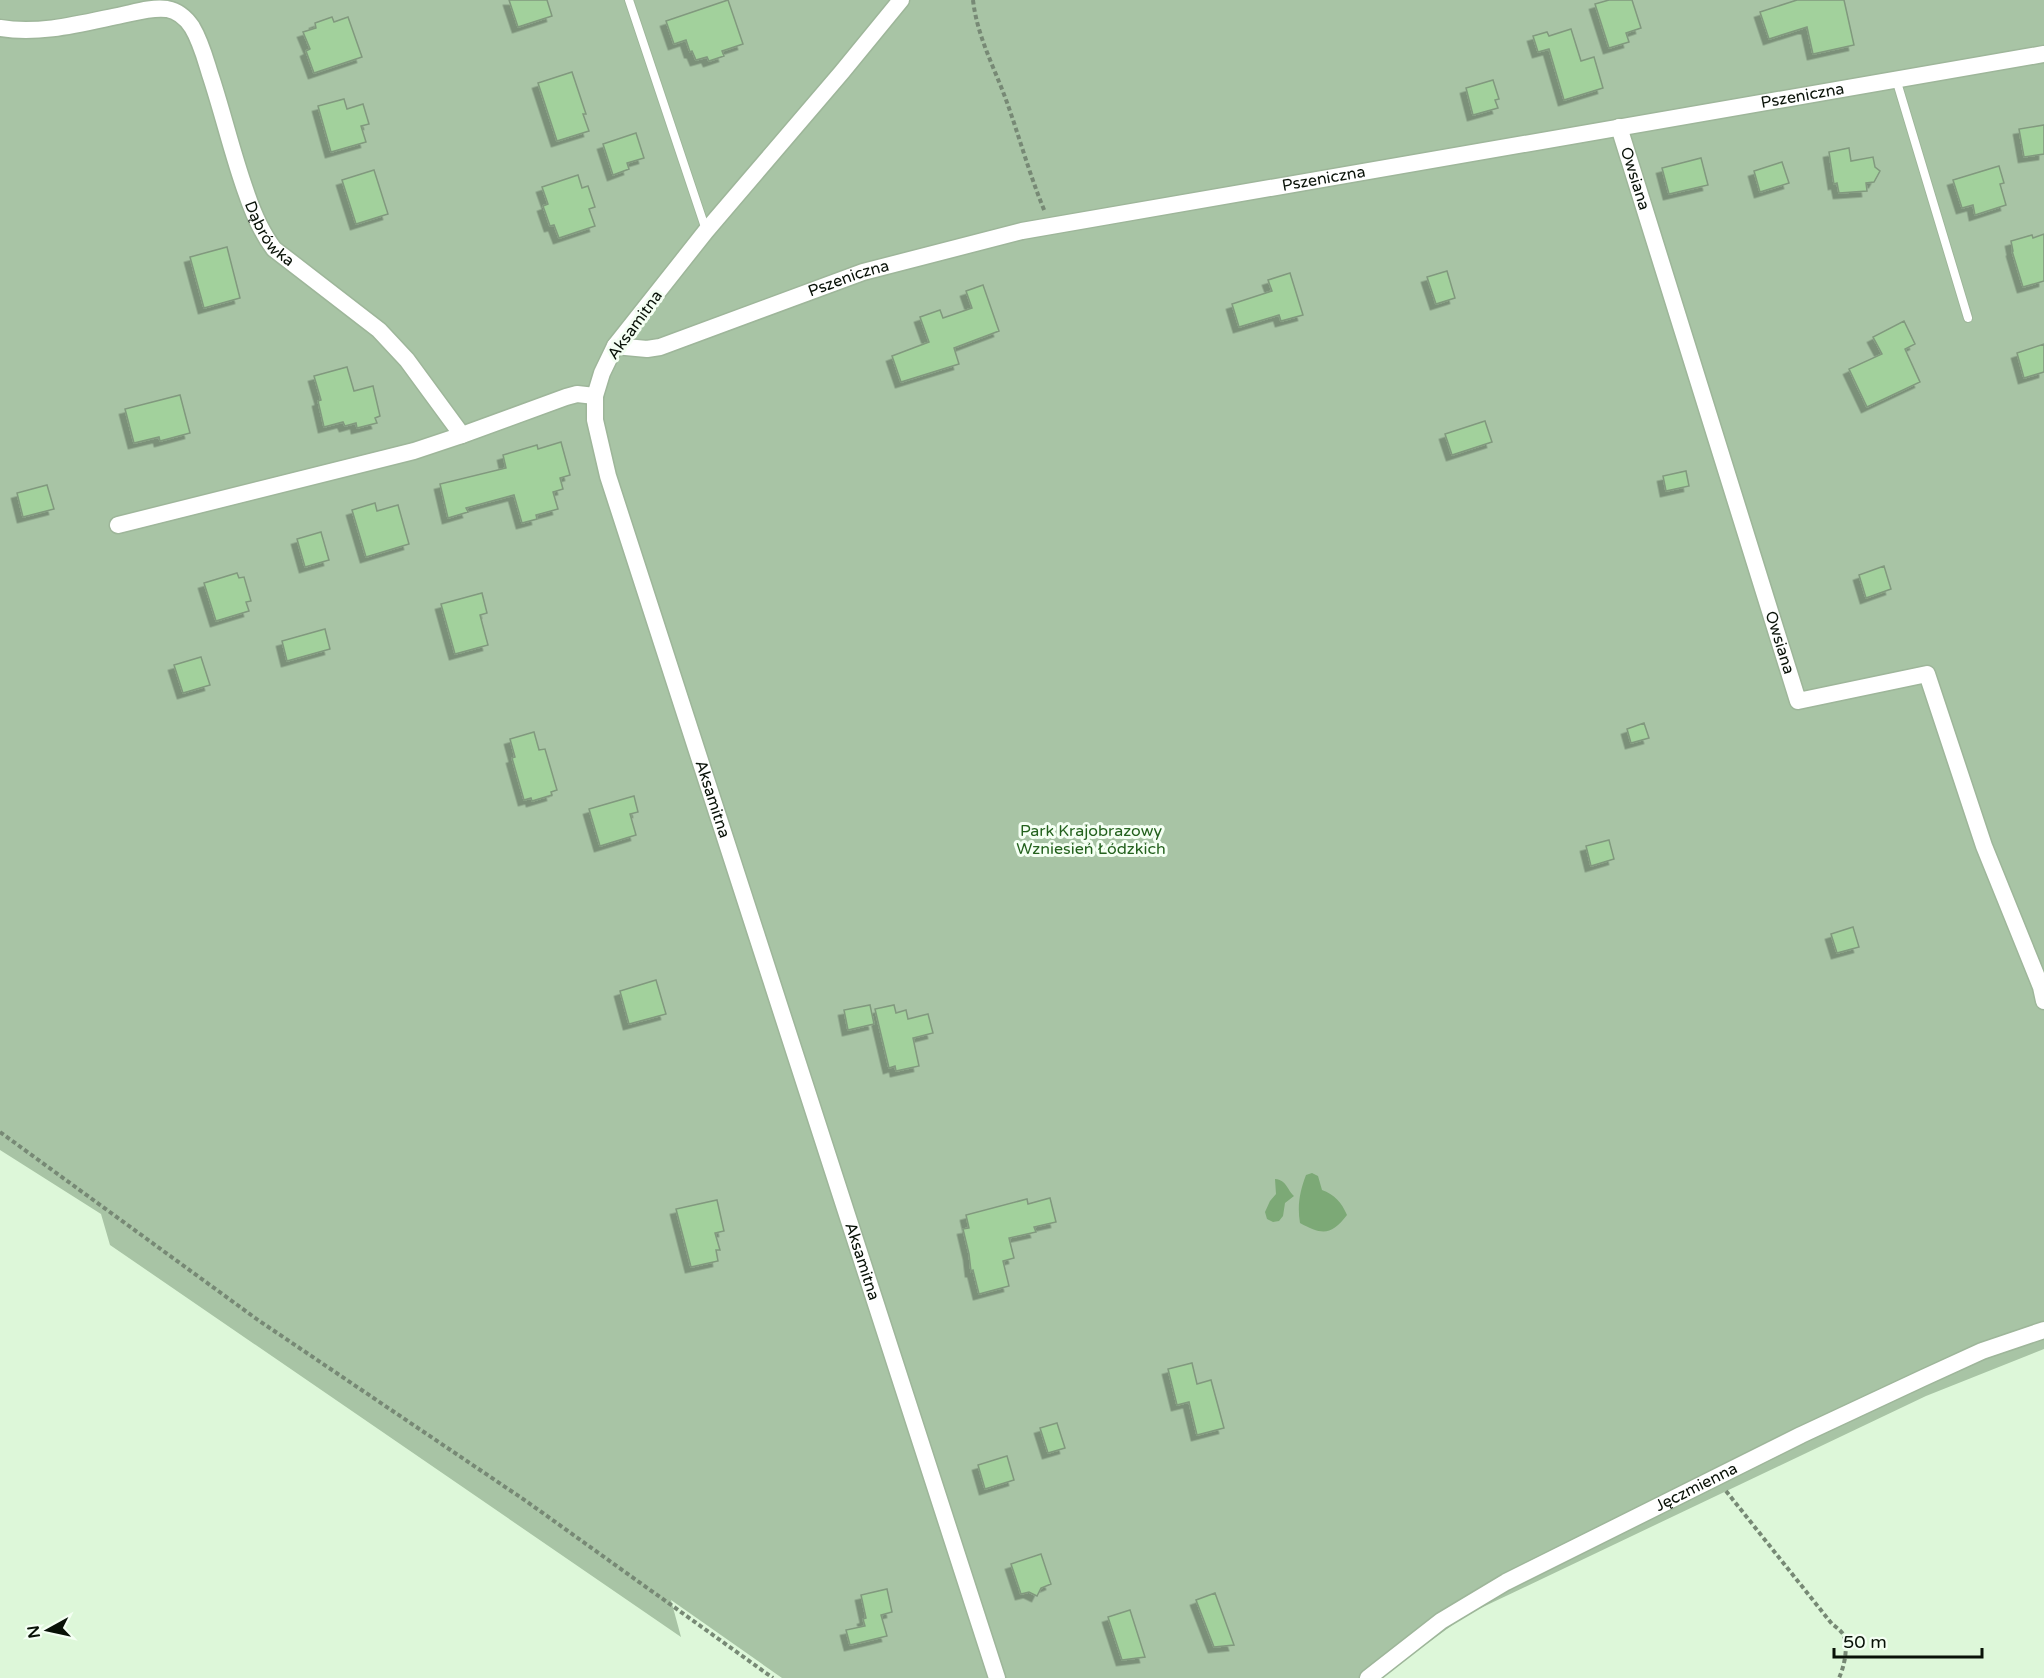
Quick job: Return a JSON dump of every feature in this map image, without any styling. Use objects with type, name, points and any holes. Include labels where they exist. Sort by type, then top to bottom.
[{"type":"street","name":"Aksamitna","points":[[901,0],[843,72],[706,231],[615,346],[602,373],[595,396],[595,420],[608,476],[997,1678]]},
{"type":"street","name":"Dąbrówka","points":[[0,28],[19,30],[66,27],[153,9],[171,9],[181,14],[191,26],[199,42],[224,113],[245,190],[259,226],[267,239],[274,249],[379,330],[407,360],[462,435]]},
{"type":"street","name":"Pszeniczna","points":[[615,346],[647,349],[660,347],[863,272],[1050,225],[2044,54]]},
{"type":"street","name":"Owsiana","points":[[1619,127],[1798,700],[1928,674],[1984,846],[2041,987],[2044,1001]]},
{"type":"street","points":[[118,525],[414,451],[577,394],[595,396]]},
{"type":"street","name":"Jęczmienna","points":[[1368,1678],[1413,1641],[1472,1601],[1506,1582],[1812,1430],[1982,1351],[2044,1330]]},
{"type":"lane","points":[[629,0],[706,231]]},
{"type":"lane","points":[[1896,79],[1968,318]]},
{"type":"path","points":[[973,0],[975,16],[987,56],[1004,94],[1031,179],[1050,225]]},
{"type":"path","points":[[0,1132],[258,1320],[526,1501],[773,1678]]},
{"type":"path","points":[[1718,1477],[1730,1496],[1843,1634],[1844,1667],[1839,1678]]},
{"type":"green space","name":"Park Krajobrazowy Wzniesień Łódzkich","points":[[0,0],[2044,0],[2044,1349],[1926,1396],[1466,1615],[1380,1678],[782,1678],[671,1600],[681,1637],[110,1245],[101,1214],[0,1150]]},
{"type":"shaded area","points":[[1312,1173],[1318,1176],[1322,1190],[1337,1200],[1347,1215],[1331,1230],[1314,1230],[1300,1223],[1301,1192],[1306,1175]]},
{"type":"shaded area","points":[[1275,1179],[1284,1183],[1294,1196],[1285,1203],[1283,1216],[1279,1221],[1273,1222],[1267,1219],[1265,1212],[1276,1194]]},
{"type":"building","points":[[509,0],[547,0],[552,16],[518,27]]},
{"type":"building","points":[[728,0],[743,44],[722,51],[724,56],[709,61],[707,57],[696,60],[686,40],[674,44],[666,21]]},
{"type":"building","points":[[1609,0],[1632,0],[1641,28],[1626,33],[1629,42],[1609,48],[1595,4]]},
{"type":"building","points":[[1797,0],[1844,0],[1854,45],[1813,54],[1807,27],[1769,39],[1760,12]]},
{"type":"building","points":[[332,17],[334,22],[348,17],[362,57],[314,73],[306,51],[310,49],[303,32],[316,28],[315,23]]},
{"type":"building","points":[[1571,29],[1581,61],[1594,57],[1603,88],[1564,100],[1549,49],[1538,52],[1533,36],[1547,32],[1549,36]]},
{"type":"building","points":[[572,72],[586,114],[583,114],[589,131],[557,141],[538,83]]},
{"type":"building","points":[[1493,80],[1499,99],[1495,100],[1498,108],[1473,115],[1466,88]]},
{"type":"building","points":[[344,99],[347,109],[363,104],[369,124],[361,126],[366,142],[331,152],[318,106]]},
{"type":"building","points":[[2044,125],[2044,154],[2024,157],[2019,129]]},
{"type":"building","points":[[636,133],[644,158],[627,163],[629,169],[613,175],[603,144]]},
{"type":"building","points":[[1849,148],[1851,161],[1873,157],[1875,167],[1880,171],[1874,182],[1866,183],[1867,191],[1839,193],[1837,183],[1834,184],[1829,152]]},
{"type":"building","points":[[1701,158],[1708,185],[1669,194],[1662,168]]},
{"type":"building","points":[[1782,162],[1789,183],[1760,192],[1754,171]]},
{"type":"building","points":[[1999,166],[2004,183],[2000,184],[2006,205],[1975,215],[1973,205],[1962,208],[1953,180]]},
{"type":"building","points":[[374,170],[388,214],[356,224],[342,180]]},
{"type":"building","points":[[578,175],[582,188],[588,186],[595,207],[589,209],[595,226],[559,238],[554,225],[550,226],[543,206],[548,204],[542,187]]},
{"type":"building","points":[[2044,234],[2044,281],[2023,287],[2011,241]]},
{"type":"building","points":[[227,247],[240,298],[204,308],[190,257]]},
{"type":"building","points":[[1447,271],[1455,298],[1436,304],[1427,277]]},
{"type":"building","points":[[1290,273],[1303,315],[1281,321],[1279,315],[1239,327],[1232,304],[1272,291],[1268,280]]},
{"type":"building","points":[[983,285],[999,331],[954,348],[959,364],[901,382],[892,356],[929,342],[920,317],[940,310],[943,318],[972,308],[966,291]]},
{"type":"building","points":[[1904,321],[1915,344],[1905,349],[1920,382],[1867,407],[1849,369],[1882,354],[1873,337]]},
{"type":"building","points":[[2044,344],[2044,372],[2024,378],[2017,353]]},
{"type":"building","points":[[347,367],[354,391],[373,386],[380,416],[375,418],[377,423],[357,428],[356,423],[345,426],[343,422],[324,427],[318,401],[321,400],[314,376]]},
{"type":"building","points":[[180,395],[190,433],[160,441],[159,437],[134,443],[125,409]]},
{"type":"building","points":[[1485,421],[1492,442],[1452,455],[1445,434]]},
{"type":"building","points":[[561,442],[570,475],[560,478],[563,489],[553,492],[558,509],[536,515],[537,519],[522,523],[514,495],[466,508],[468,512],[448,518],[440,484],[506,468],[503,455],[537,445],[538,449]]},
{"type":"building","points":[[1686,471],[1689,486],[1666,491],[1663,476]]},
{"type":"building","points":[[47,485],[54,509],[23,517],[17,493]]},
{"type":"building","points":[[375,503],[377,511],[398,505],[409,544],[366,557],[352,510]]},
{"type":"building","points":[[321,532],[329,560],[305,567],[297,539]]},
{"type":"building","points":[[1884,566],[1891,589],[1866,598],[1859,575]]},
{"type":"building","points":[[237,573],[239,578],[244,577],[251,601],[246,602],[249,611],[216,621],[204,583]]},
{"type":"building","points":[[482,593],[487,613],[480,615],[488,645],[455,654],[441,604]]},
{"type":"building","points":[[325,629],[330,649],[287,661],[282,641]]},
{"type":"building","points":[[201,657],[210,685],[183,693],[174,665]]},
{"type":"building","points":[[1644,723],[1649,738],[1631,743],[1627,729]]},
{"type":"building","points":[[534,732],[539,750],[545,749],[557,790],[551,792],[552,795],[532,801],[531,798],[524,800],[512,758],[515,757],[510,739]]},
{"type":"building","points":[[634,796],[638,812],[630,814],[636,835],[600,846],[589,809]]},
{"type":"building","points":[[1609,840],[1614,859],[1591,866],[1586,846]]},
{"type":"building","points":[[1853,927],[1859,947],[1837,953],[1831,934]]},
{"type":"building","points":[[656,980],[666,1014],[629,1024],[620,991]]},
{"type":"building","points":[[870,1005],[874,1024],[848,1030],[844,1010]]},
{"type":"building","points":[[894,1005],[896,1013],[906,1010],[908,1019],[928,1014],[933,1033],[913,1038],[919,1066],[896,1071],[895,1066],[889,1068],[875,1009]]},
{"type":"building","points":[[1050,1198],[1056,1222],[1034,1227],[1036,1232],[1009,1238],[1014,1258],[1003,1261],[1009,1286],[979,1294],[973,1270],[971,1271],[963,1229],[969,1228],[966,1215],[1027,1199],[1028,1204]]},
{"type":"building","points":[[717,1200],[724,1231],[715,1233],[720,1250],[716,1250],[718,1261],[691,1267],[676,1209]]},
{"type":"building","points":[[1192,1363],[1197,1384],[1211,1380],[1224,1428],[1197,1435],[1189,1402],[1177,1405],[1168,1369]]},
{"type":"building","points":[[1057,1423],[1065,1448],[1048,1453],[1040,1428]]},
{"type":"building","points":[[1007,1456],[1014,1480],[985,1489],[978,1465]]},
{"type":"building","points":[[1041,1554],[1051,1584],[1041,1588],[1037,1596],[1029,1592],[1021,1594],[1011,1564]]},
{"type":"building","points":[[887,1589],[892,1612],[881,1615],[887,1636],[850,1645],[846,1630],[865,1626],[863,1619],[866,1618],[861,1595]]},
{"type":"building","points":[[1215,1593],[1234,1645],[1214,1647],[1196,1600]]},
{"type":"building","points":[[1130,1610],[1145,1657],[1122,1660],[1108,1617]]}]
